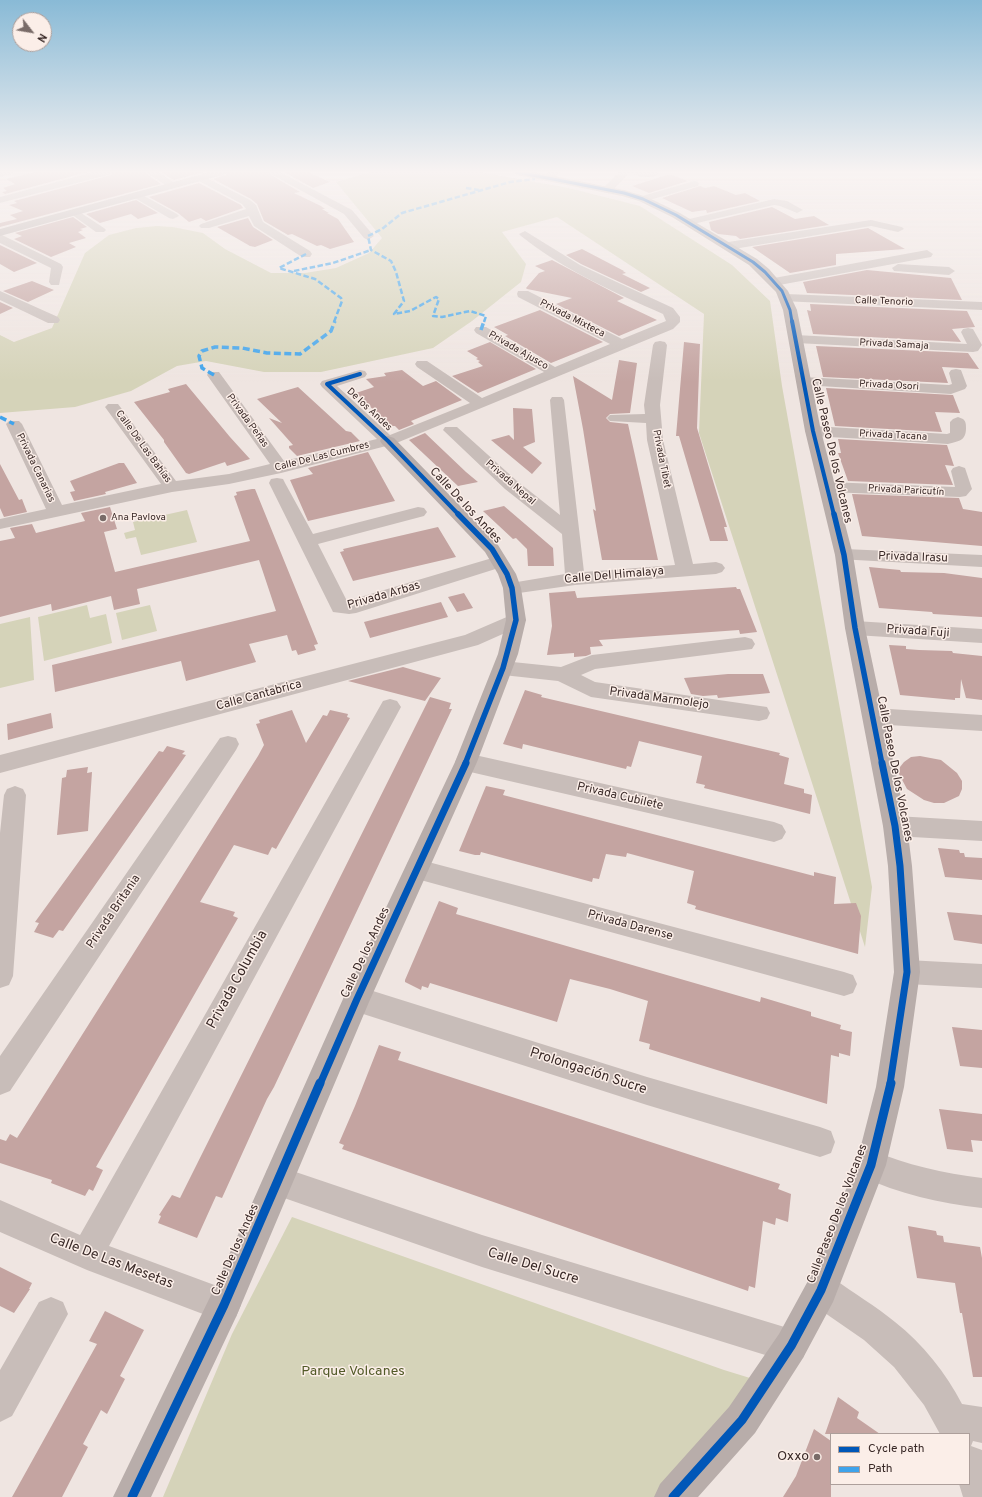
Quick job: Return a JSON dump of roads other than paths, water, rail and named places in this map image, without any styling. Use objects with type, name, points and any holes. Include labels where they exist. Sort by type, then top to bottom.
[{"type":"street","points":[[8,242],[57,267],[55,282]]},
{"type":"street","points":[[286,242],[306,254]]},
{"type":"street","name":"Calle De Las Cumbres","points":[[0,524],[172,487],[229,479],[279,476],[388,441],[481,404],[621,344],[668,326],[673,322],[673,317],[668,311],[582,272],[545,251],[534,242]]},
{"type":"street","points":[[721,242],[753,262],[780,290],[876,263],[927,254]]},
{"type":"street","points":[[728,246],[753,242]]},
{"type":"street","points":[[876,263],[889,267],[949,271]]},
{"type":"street","name":"Calle Tenorio","points":[[780,290],[982,306]]},
{"type":"street","name":"Calle Paseo De los Volcanes","points":[[673,1497],[742,1420],[791,1346],[821,1290],[871,1164],[890,1087],[907,972],[900,866],[895,826],[855,628],[844,555],[813,431],[796,339],[780,290]]},
{"type":"street","name":"Privada Mixteca","points":[[523,294],[621,344]]},
{"type":"street","points":[[0,295],[53,320]]},
{"type":"street","name":"Privada Ajusco","points":[[481,330],[554,372]]},
{"type":"street","name":"Privada Samaja","points":[[796,339],[967,349],[975,346],[968,332]]},
{"type":"street","name":"Privada Tibet","points":[[660,345],[652,405],[655,440],[685,570]]},
{"type":"street","points":[[422,364],[481,404]]},
{"type":"street","name":"Privada Osori","points":[[803,381],[951,390],[960,386],[956,372]]},
{"type":"street","name":"De los Andes","points":[[360,374],[327,384],[388,441]]},
{"type":"street","name":"Privada Peñas","points":[[214,375],[279,476]]},
{"type":"street","points":[[557,400],[575,579]]},
{"type":"street","name":"Calle De Las Bahías","points":[[113,407],[172,487]]},
{"type":"street","points":[[615,418],[653,419]]},
{"type":"street","name":"Privada Tacana","points":[[813,431],[948,440],[958,436],[958,422]]},
{"type":"street","name":"Privada Canarias","points":[[14,424],[56,511]]},
{"type":"street","name":"Privada Nepal","points":[[451,430],[511,486],[570,533]]},
{"type":"street","name":"Calle De los Andes","points":[[132,1497],[224,1305],[357,999],[466,762],[503,668],[516,620],[512,588],[507,574],[492,549],[388,441]]},
{"type":"street","name":"Privada Paricutín","points":[[827,487],[960,492],[964,489],[964,486],[959,471]]},
{"type":"street","name":"Privada Arbas","points":[[279,476],[340,607],[345,609],[499,562]]},
{"type":"street","points":[[308,541],[418,512]]},
{"type":"street","name":"Privada Irasu","points":[[844,555],[982,561]]},
{"type":"street","name":"Calle Del Himalaya","points":[[512,588],[575,579],[716,568]]},
{"type":"street","name":"Calle Cantabrica","points":[[0,764],[471,640],[516,620]]},
{"type":"street","name":"Privada Fuji","points":[[855,628],[982,636]]},
{"type":"street","name":"Privada Marmolejo","points":[[562,674],[592,662],[745,644]]},
{"type":"street","name":"Privada Marmolejo","points":[[503,668],[562,674],[591,689],[759,713]]},
{"type":"street","name":"Privada Columbia","points":[[87,1254],[390,707]]},
{"type":"street","points":[[874,716],[982,724]]},
{"type":"street","name":"Privada Britania","points":[[0,1081],[228,744]]},
{"type":"street","name":"Privada Cubilete","points":[[466,762],[774,832]]},
{"type":"street","points":[[0,976],[15,795]]},
{"type":"street","points":[[895,826],[982,831]]},
{"type":"street","name":"Privada Darense","points":[[417,869],[844,984]]},
{"type":"street","points":[[907,972],[982,976]]},
{"type":"street","name":"Prolongación Sucre","points":[[357,999],[646,1091],[820,1142]]},
{"type":"street","points":[[871,1164],[908,1181],[933,1187],[982,1193]]},
{"type":"street","name":"Calle Del Sucre","points":[[278,1182],[482,1251],[791,1346]]},
{"type":"street","name":"Calle De Las Mesetas","points":[[0,1216],[87,1254],[224,1305]]},
{"type":"street","points":[[821,1290],[883,1333],[908,1356],[935,1392],[964,1426]]},
{"type":"street","points":[[0,1404],[51,1314]]},
{"type":"street","points":[[970,1466],[982,1497]]},
{"type":"place","name":"Ana Pavlova","points":[[103,518]]},
{"type":"place","name":"Oxxo","points":[[817,1457]]},
{"type":"park label","name":"Parque Volcanes","points":[[353,1372]]}]
